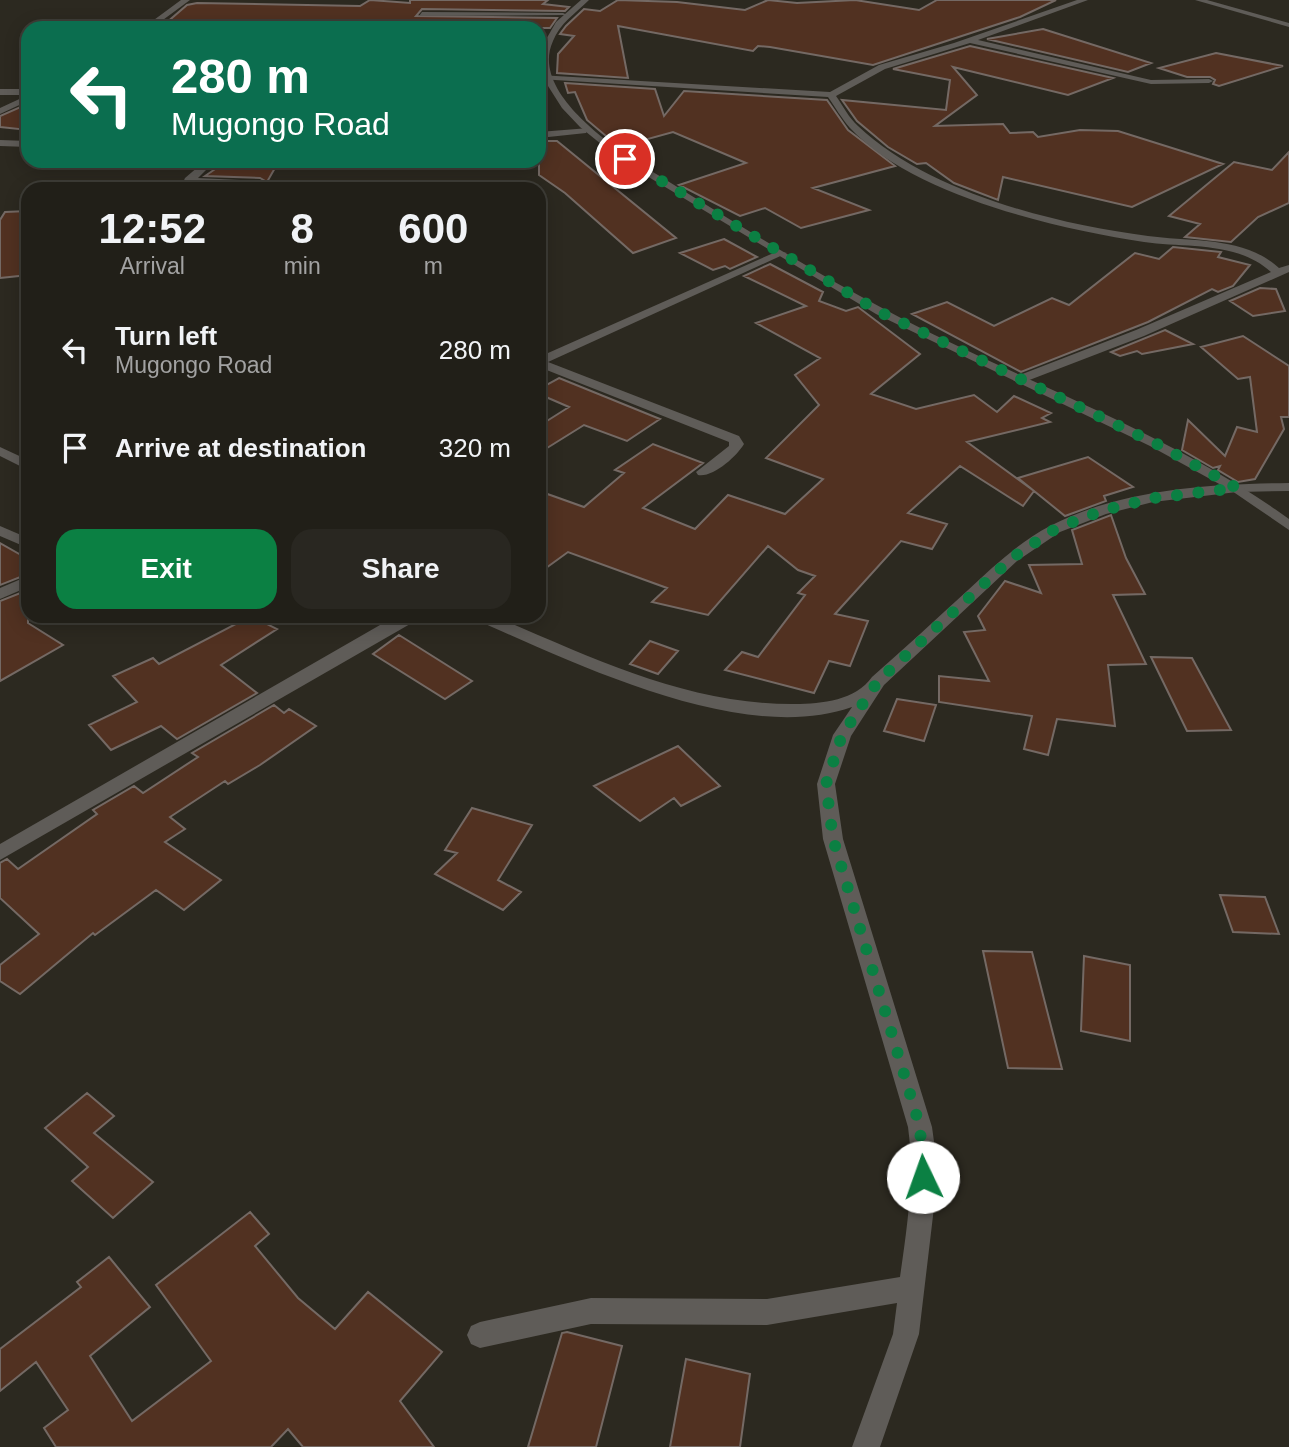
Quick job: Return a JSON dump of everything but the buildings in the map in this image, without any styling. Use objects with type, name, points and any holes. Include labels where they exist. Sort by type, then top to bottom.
[{"type":"street","points":[[157,21],[186,0]]},
{"type":"street","points":[[546,56],[549,35],[564,15],[585,0]]},
{"type":"street","points":[[546,78],[831,95],[882,67],[971,40],[1084,0]]},
{"type":"street","points":[[1199,0],[1289,24]]},
{"type":"street","points":[[422,14],[564,15]]},
{"type":"street","points":[[971,40],[1151,82],[1209,81]]},
{"type":"street","points":[[546,82],[586,130],[625,159],[880,312],[1155,443],[1237,488],[1289,526]]},
{"type":"street","points":[[0,92],[21,93]]},
{"type":"street","points":[[831,95],[842,112],[875,144],[934,182],[1015,210],[1081,226],[1150,239],[1224,247],[1259,259],[1289,282]]},
{"type":"street","points":[[0,111],[21,101]]},
{"type":"street","points":[[546,134],[586,130]]},
{"type":"street","points":[[0,143],[21,144]]},
{"type":"street","points":[[187,182],[202,168]]},
{"type":"street","points":[[546,359],[782,253]]},
{"type":"street","points":[[1018,380],[1140,333],[1278,272]]},
{"type":"street","points":[[546,365],[734,439],[737,444],[734,449],[703,472]]},
{"type":"street","points":[[0,451],[21,462]]},
{"type":"street","points":[[497,623],[648,686],[722,707],[809,710],[848,705],[878,681],[1012,558],[1055,529],[1101,511],[1153,498],[1237,488],[1289,487]]},
{"type":"street","points":[[0,530],[21,540]]},
{"type":"street","points":[[0,594],[21,584]]},
{"type":"street","points":[[0,853],[400,623]]},
{"type":"street","points":[[866,1447],[906,1334],[923,1199],[924,1156],[920,1127],[833,839],[826,784],[842,735],[878,681]]},
{"type":"street","points":[[480,1335],[591,1311],[766,1312],[912,1288]]},
{"type":"route","points":[[625,159],[880,312],[1155,443],[1237,488],[1153,498],[1101,511],[1055,529],[1012,558],[878,681],[842,735],[826,784],[833,839],[879,984],[920,1127],[924,1156],[923,1177]]}]
